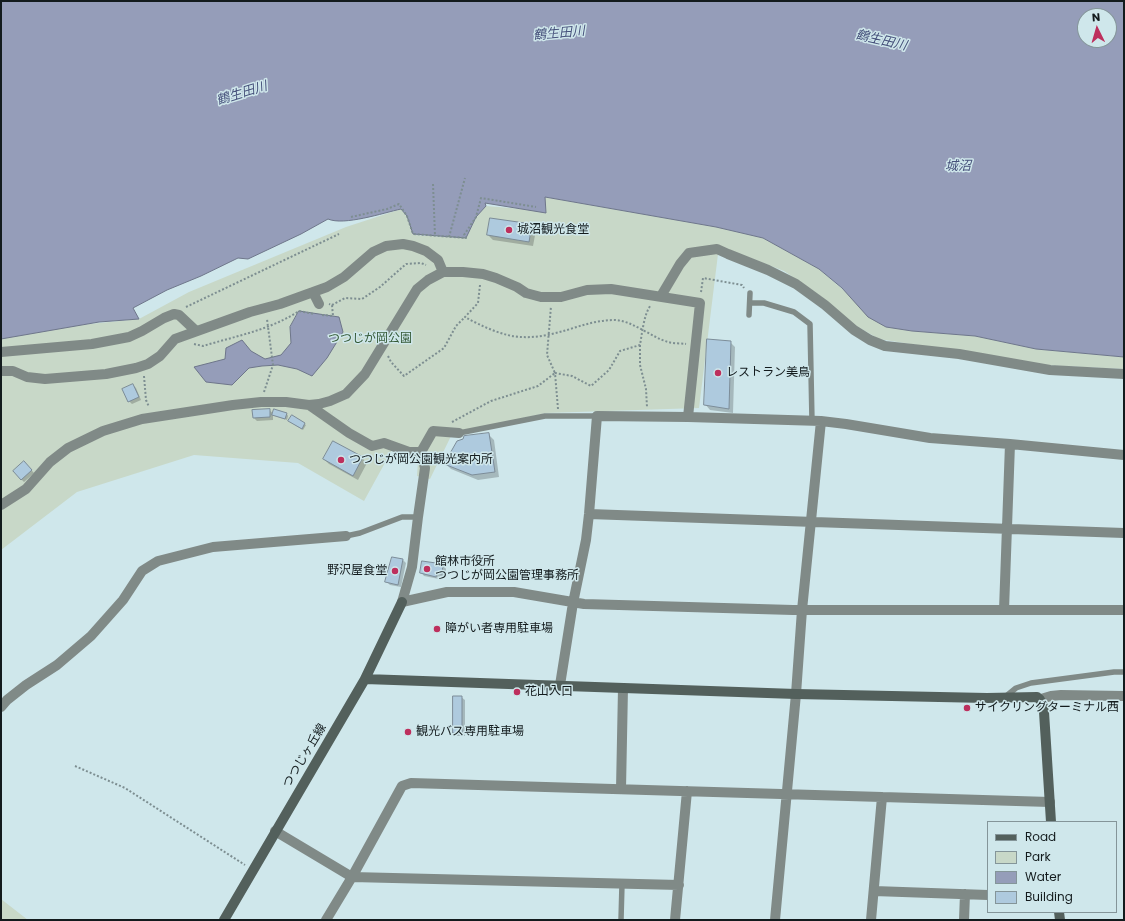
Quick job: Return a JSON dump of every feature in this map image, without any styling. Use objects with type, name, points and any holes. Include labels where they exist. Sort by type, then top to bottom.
[{"type":"street","points":[[1,371],[13,371],[27,377],[45,379],[106,374],[143,365],[160,356],[175,339],[327,287],[344,277],[373,252],[386,246],[403,244],[426,250],[438,260],[443,272]]},
{"type":"street","points":[[661,296],[680,264],[689,253],[717,249],[768,270],[796,284],[825,305],[854,330],[870,340],[885,346],[959,354],[1050,370],[1124,374]]},
{"type":"street","points":[[1,505],[26,489],[50,462],[68,448],[103,430],[153,417],[261,402],[286,402],[309,405],[330,401],[346,394],[365,374],[417,289],[428,280],[443,272],[478,273],[508,282],[526,293],[552,298],[587,290],[611,289],[700,303],[688,417]]},
{"type":"street","points":[[312,292],[319,304]]},
{"type":"street","points":[[1,352],[92,344],[129,337],[174,314],[179,315],[196,331]]},
{"type":"street","points":[[309,405],[349,433],[372,446],[384,442],[409,452],[421,452]]},
{"type":"street","points":[[560,685],[573,603],[586,540],[597,416],[816,421],[846,424],[930,438],[1124,455]]},
{"type":"street","points":[[775,920],[811,522],[816,421]]},
{"type":"street","points":[[459,433],[433,431],[421,452],[425,468],[412,567],[402,602],[447,592],[514,592],[556,598],[573,603],[802,610],[1124,610]]},
{"type":"street","points":[[1004,610],[1010,444]]},
{"type":"street","points":[[589,514],[1124,533]]},
{"type":"street","points":[[1,708],[7,700],[26,685],[57,665],[91,636],[123,600],[142,571],[158,561],[213,547],[346,536]]},
{"type":"street","name":"つつじヶ丘線","points":[[224,920],[365,679],[402,602]]},
{"type":"street","points":[[365,679],[796,694],[1041,699],[1061,695],[1124,696]]},
{"type":"street","points":[[621,789],[623,688]]},
{"type":"street","points":[[1041,699],[1044,712],[1051,821]]},
{"type":"street","points":[[326,920],[352,877],[402,786],[411,783],[1050,802]]},
{"type":"street","points":[[675,920],[687,791]]},
{"type":"street","points":[[871,920],[882,797]]},
{"type":"street","points":[[275,831],[352,877],[679,885]]},
{"type":"street","points":[[874,891],[987,895]]},
{"type":"street","points":[[964,920],[965,894]]},
{"type":"lane","points":[[749,315],[750,293]]},
{"type":"lane","points":[[750,303],[760,302],[794,312],[810,324],[816,421]]},
{"type":"lane","points":[[459,433],[545,416],[597,416]]},
{"type":"lane","points":[[346,536],[360,533],[402,517],[418,517]]},
{"type":"lane","points":[[1004,698],[1016,688],[1030,683],[1124,672]]},
{"type":"lane","points":[[621,920],[622,884]]},
{"type":"path","points":[[449,237],[465,178]]},
{"type":"path","points":[[433,184],[435,236]]},
{"type":"path","points":[[351,217],[387,209],[399,204],[407,216],[413,234],[466,238],[464,235],[476,217],[481,198],[536,207]]},
{"type":"path","points":[[179,315],[184,308],[339,234]]},
{"type":"path","points":[[319,304],[324,303],[332,305],[345,298],[362,299],[380,287],[406,264],[421,264],[426,266]]},
{"type":"path","points":[[383,346],[391,362],[404,376],[444,348],[456,326],[478,303],[480,283],[478,273]]},
{"type":"path","points":[[700,303],[703,278],[742,286],[750,293]]},
{"type":"path","points":[[648,417],[646,389],[640,365],[640,345],[642,329],[648,308],[661,296]]},
{"type":"path","points":[[552,298],[548,355],[555,373],[559,416]]},
{"type":"path","points":[[175,339],[203,346],[268,327],[299,311],[333,316],[332,305]]},
{"type":"path","points":[[261,402],[273,365],[266,307]]},
{"type":"path","points":[[465,317],[477,324],[522,338],[549,335],[589,323],[616,320],[642,329],[669,342],[696,344]]},
{"type":"path","points":[[451,422],[490,401],[538,386],[555,373],[572,376],[591,386],[609,370],[620,350],[640,345]]},
{"type":"path","points":[[143,365],[146,400],[153,417]]},
{"type":"path","points":[[74,766],[126,788],[253,870]]},
{"type":"green space","name":"つつじが岡公園","points":[[544,197],[716,227],[763,238],[819,269],[886,327],[912,331],[975,336],[1036,349],[1124,357],[1124,369],[1042,365],[879,339],[853,324],[822,297],[784,271],[719,246],[699,408],[546,413],[452,434],[430,479],[417,476],[418,461],[392,450],[364,501],[298,463],[194,455],[77,492],[1,550],[1,333],[139,319],[189,292],[346,227],[401,209],[407,216],[415,235],[466,238],[476,217],[486,206],[534,210],[546,213]]},
{"type":"green space","points":[[1,899],[28,920],[1,920]]},
{"type":"water","name":"城沼","points":[[1,1],[1124,1],[1124,357],[1036,349],[975,336],[912,331],[886,327],[868,317],[842,288],[819,269],[763,238],[716,227],[545,197],[546,213],[485,203],[486,206],[476,217],[466,238],[413,234],[407,216],[401,209],[353,220],[335,221],[328,219],[301,234],[248,259],[238,258],[201,276],[167,290],[133,308],[139,319],[99,322],[1,339]]},
{"type":"water","points":[[299,311],[339,317],[343,332],[327,358],[312,376],[297,369],[278,365],[262,366],[249,368],[232,385],[206,382],[194,367],[225,359],[226,348],[242,340],[251,351],[265,359],[281,355],[291,343],[290,327]]},
{"type":"building","name":"城沼観光食堂","points":[[490,218],[532,224],[529,242],[487,235]]},
{"type":"building","name":"レストラン美鳥","points":[[707,339],[731,341],[729,409],[704,405]]},
{"type":"building","points":[[133,384],[139,397],[128,402],[122,389]]},
{"type":"building","points":[[270,409],[270,417],[253,418],[252,410]]},
{"type":"building","points":[[274,409],[287,413],[285,419],[272,415]]},
{"type":"building","points":[[292,415],[305,423],[302,429],[288,421]]},
{"type":"building","points":[[489,433],[495,472],[472,475],[444,464],[457,441],[463,439],[464,436]]},
{"type":"building","points":[[333,441],[363,457],[353,476],[323,459]]},
{"type":"building","points":[[24,461],[32,470],[21,480],[13,471]]},
{"type":"building","name":"野沢屋食堂","points":[[392,557],[403,559],[398,585],[385,582]]},
{"type":"building","points":[[422,561],[443,564],[442,574],[437,573],[436,577],[420,573]]},
{"type":"building","points":[[453,696],[462,696],[462,733],[453,733]]},
{"type":"place","name":"城沼観光食堂","points":[[509,230]]},
{"type":"place","name":"レストラン美鳥","points":[[718,373]]},
{"type":"place","name":"つつじが岡公園観光案内所","points":[[341,460]]},
{"type":"place","name":"館林市役所 つつじが岡公園管理事務所","points":[[427,569]]},
{"type":"place","name":"野沢屋食堂","points":[[395,571]]},
{"type":"place","name":"障がい者専用駐車場","points":[[437,629]]},
{"type":"place","name":"花山入口","points":[[517,692]]},
{"type":"place","name":"サイクリングターミナル西","points":[[967,708]]},
{"type":"place","name":"観光バス専用駐車場","points":[[408,732]]},
{"type":"water label","name":"鶴生田川","points":[[559,34]]},
{"type":"water label","name":"鶴生田川","points":[[881,41]]},
{"type":"water label","name":"鶴生田川","points":[[242,94]]}]
